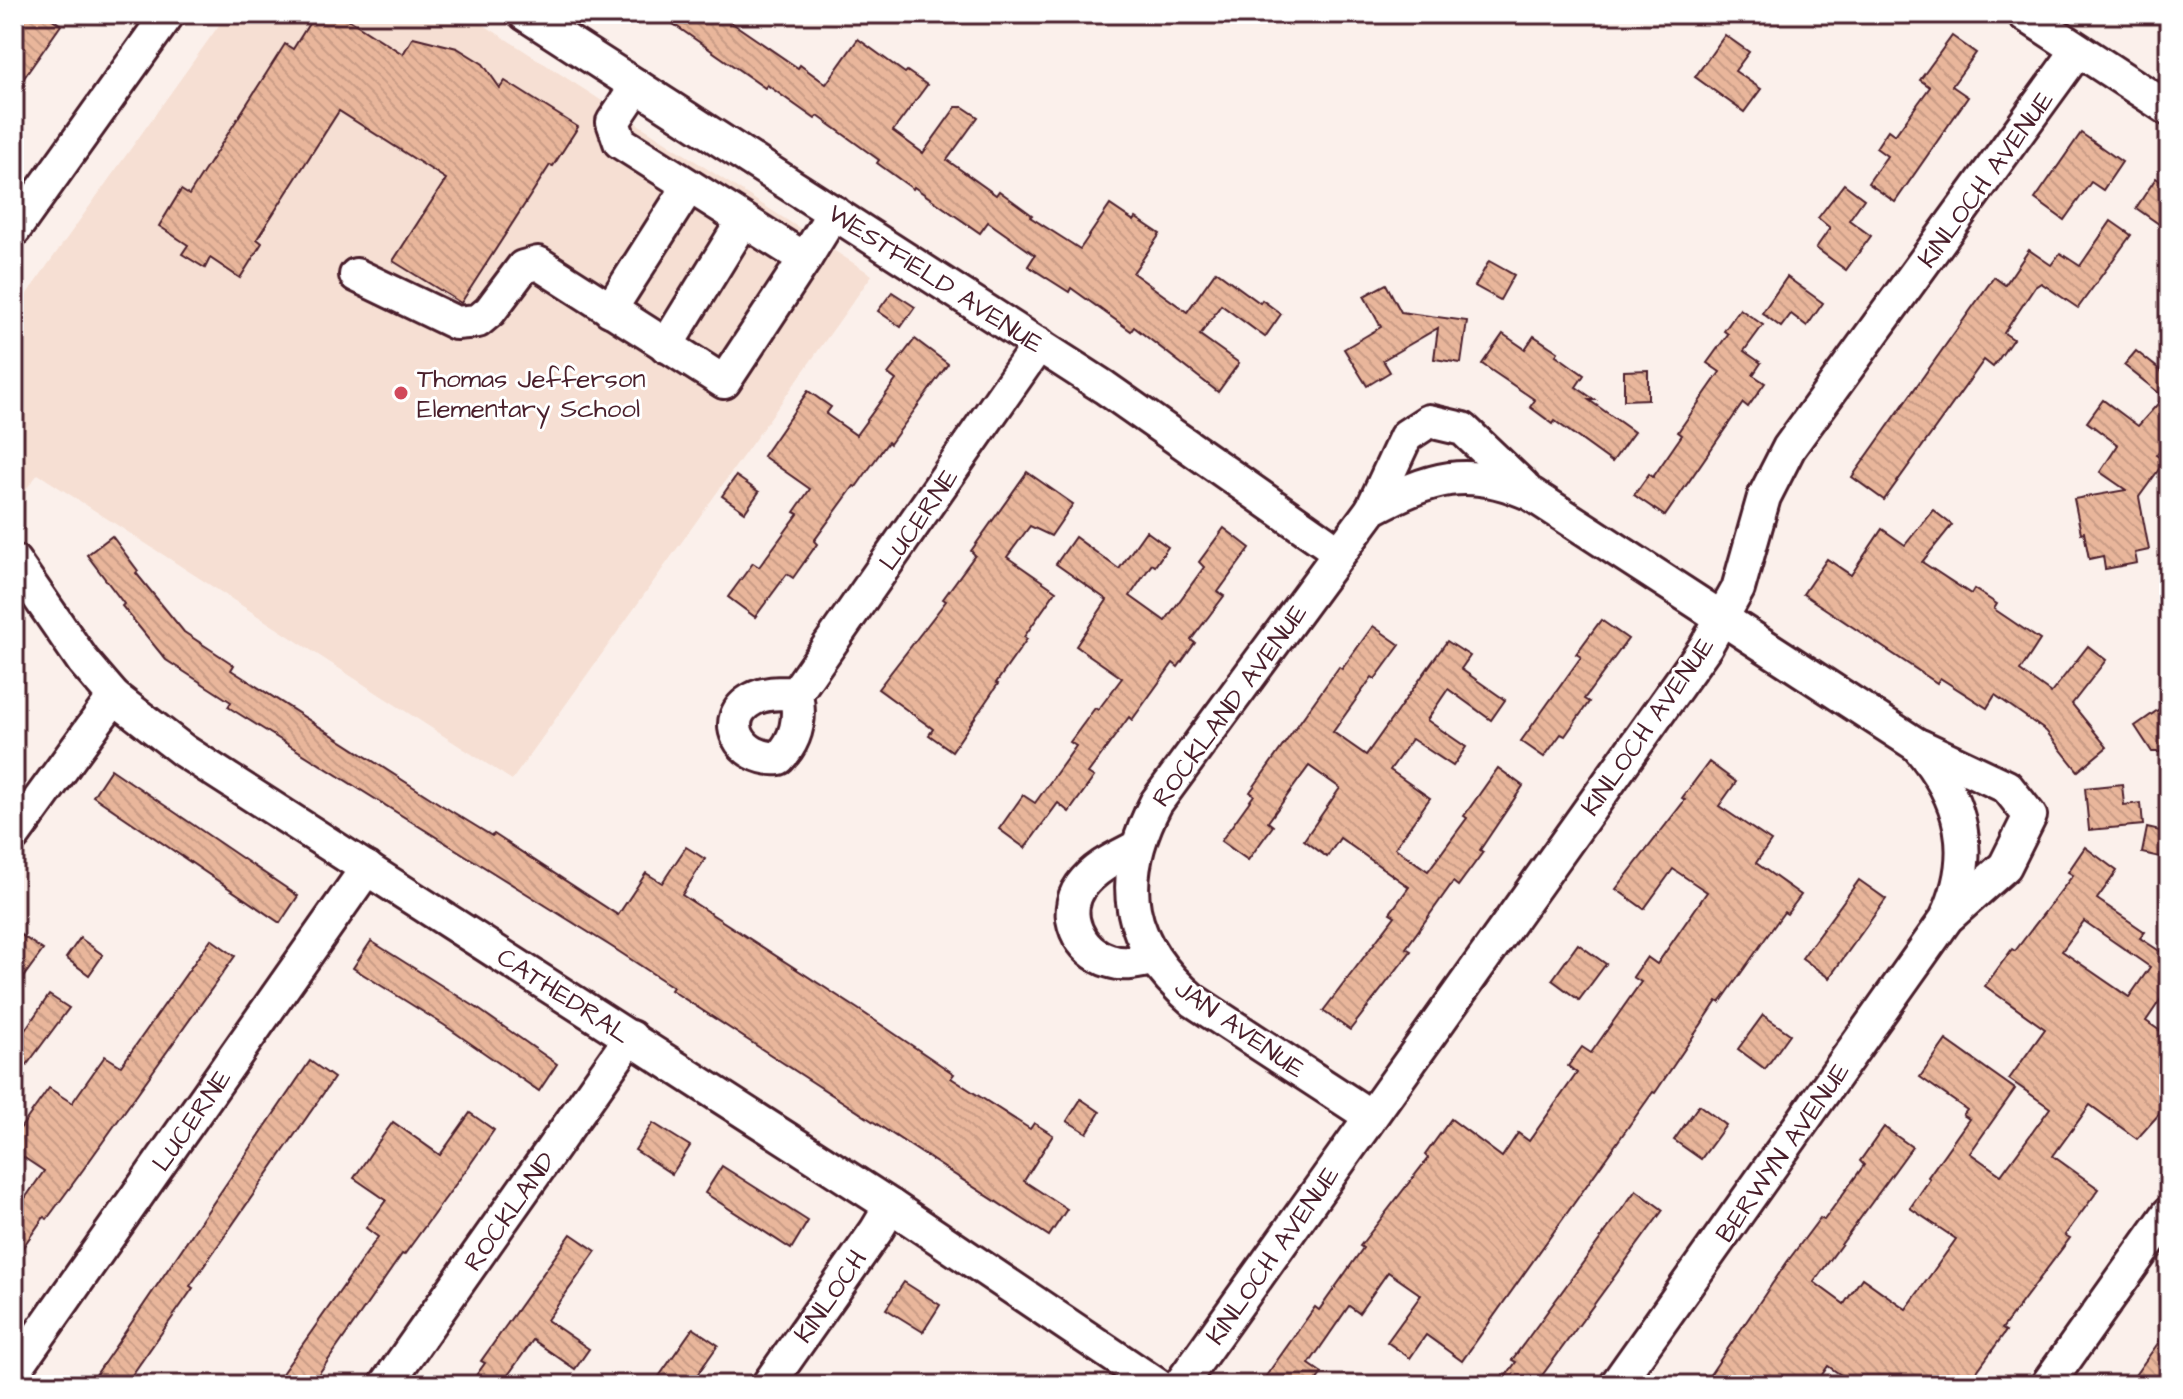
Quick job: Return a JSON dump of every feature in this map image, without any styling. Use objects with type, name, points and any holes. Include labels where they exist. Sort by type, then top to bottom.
[{"type":"street","points":[[14,230],[168,14]]},
{"type":"street","name":"WESTFIELD AVENUE","points":[[525,14],[1039,344],[1339,552]]},
{"type":"street","points":[[2024,14],[2169,109]]},
{"type":"street","name":"KINLOCH AVENUE","points":[[1180,1385],[1706,646],[1738,589],[1764,497],[1789,448],[2078,50]]},
{"type":"street","points":[[637,86],[613,122],[620,142],[805,259]]},
{"type":"street","points":[[610,310],[689,186]]},
{"type":"street","points":[[356,275],[456,323],[478,321],[490,311],[523,267],[538,263],[724,382],[834,212]]},
{"type":"street","points":[[666,346],[743,221]]},
{"type":"street","name":"LUCERNE","points":[[796,693],[1039,344]]},
{"type":"street","name":"ROCKLAND AVENUE","points":[[1136,918],[1132,882],[1137,847],[1141,831],[1156,803],[1372,509],[1406,436],[1429,421],[1463,429],[1531,494]]},
{"type":"street","name":"ROCKLAND AVENUE","points":[[1372,509],[1413,487],[1469,477],[1494,481],[1531,494]]},
{"type":"street","points":[[1531,494],[1917,745]]},
{"type":"street","name":"CATHEDRAL","points":[[14,561],[83,661],[114,697],[184,751],[891,1206],[1157,1385]]},
{"type":"street","points":[[14,835],[114,697]]},
{"type":"street","name":"BERWYN AVENUE","points":[[1616,1385],[1946,919],[2005,866],[2030,816],[2007,787],[1917,745]]},
{"type":"street","name":"BERWYN AVENUE","points":[[1917,745],[1934,764],[1960,823],[1964,853],[1962,877],[1946,919]]},
{"type":"street","points":[[1137,847],[1103,865],[1081,886],[1073,901],[1071,916],[1076,932],[1107,961],[1127,964],[1153,959]]},
{"type":"street","name":"LUCERNE","points":[[14,1371],[367,868]]},
{"type":"street","name":"JAN AVENUE","points":[[1136,918],[1153,959],[1170,981],[1194,1001],[1370,1116]]},
{"type":"street","name":"ROCKLAND","points":[[386,1385],[631,1037]]},
{"type":"street","name":"KINLOCH","points":[[768,1385],[891,1206]]},
{"type":"street","points":[[2047,1385],[2169,1213]]},
{"type":"shaded area","name":"Thomas Jefferson Elementary School","points":[[227,14],[467,14],[872,275],[512,780],[38,474],[16,502],[14,499],[14,312]]},
{"type":"building","points":[[25,14],[45,14],[61,25],[14,92],[14,29]]},
{"type":"building","points":[[315,14],[340,14],[403,54],[413,37],[457,48],[483,64],[500,88],[505,81],[578,127],[461,303],[393,261],[446,179],[339,111],[257,239],[262,243],[240,278],[210,258],[205,268],[182,254],[188,245],[159,226],[181,190],[189,195],[285,44],[293,49]]},
{"type":"building","points":[[659,14],[719,14],[826,84],[858,39],[927,85],[893,131],[923,153],[956,107],[963,107],[978,117],[947,160],[996,195],[999,191],[1032,215],[1030,217],[1080,249],[1110,205],[1160,234],[1133,273],[1187,312],[1216,271],[1260,303],[1262,300],[1281,314],[1265,337],[1221,305],[1200,335],[1239,363],[1218,392],[1134,327],[1131,331],[1071,288],[1069,292],[1028,266],[1035,255],[988,222],[980,233],[877,163],[879,160],[818,116],[815,119],[767,85],[765,88]]},
{"type":"building","points":[[1725,35],[1749,52],[1735,71],[1761,89],[1744,112],[1695,77]]},
{"type":"building","points":[[1952,36],[1976,53],[1952,86],[1968,97],[1895,202],[1868,183],[1887,156],[1876,148],[1888,130],[1895,135],[1930,87],[1920,80]]},
{"type":"building","points":[[2081,133],[2122,162],[2103,190],[2091,182],[2064,220],[2035,199]]},
{"type":"building","points":[[2156,178],[2169,187],[2169,231],[2136,208]]},
{"type":"building","points":[[1844,184],[1864,199],[1849,220],[1871,236],[1846,270],[1816,248],[1830,228],[1818,218]]},
{"type":"building","points":[[2111,221],[2131,235],[2078,308],[2041,283],[2035,287],[2004,333],[2013,339],[1993,367],[1984,360],[1884,500],[1852,477],[1994,277],[2005,285],[2029,250],[2051,265],[2060,253],[2080,266]]},
{"type":"building","points":[[1489,261],[1514,275],[1500,300],[1475,286]]},
{"type":"building","points":[[1787,277],[1823,303],[1807,326],[1791,314],[1781,327],[1762,313]]},
{"type":"building","points":[[1386,284],[1401,312],[1467,321],[1461,363],[1434,359],[1438,328],[1383,360],[1390,372],[1367,386],[1344,349],[1381,327],[1364,296]]},
{"type":"building","points":[[892,292],[915,307],[901,327],[878,311]]},
{"type":"building","points":[[1740,309],[1763,325],[1744,351],[1761,363],[1753,375],[1765,383],[1748,407],[1743,403],[1665,516],[1634,495],[1649,474],[1653,477],[1682,435],[1678,432],[1720,372],[1707,363],[1728,334],[1724,331]]},
{"type":"building","points":[[1503,334],[1525,349],[1534,336],[1558,352],[1556,355],[1584,375],[1576,387],[1634,432],[1612,462],[1530,407],[1535,400],[1482,364]]},
{"type":"building","points":[[915,339],[948,364],[814,541],[817,544],[793,578],[787,574],[755,617],[728,597],[753,563],[759,567],[798,514],[794,512],[810,489],[763,456],[808,391],[831,407],[826,414],[856,435],[896,380],[888,374]]},
{"type":"building","points":[[2136,351],[2169,377],[2169,440],[2156,455],[2165,461],[2139,497],[2149,550],[2135,553],[2137,563],[2105,569],[2103,556],[2089,559],[2074,499],[2126,490],[2100,472],[2118,445],[2087,422],[2103,400],[2138,426],[2164,397],[2124,365]]},
{"type":"building","points":[[1648,370],[1648,399],[1624,400],[1624,371]]},
{"type":"building","points":[[1027,472],[1073,504],[1051,536],[1030,526],[1007,557],[1056,591],[952,751],[929,735],[933,729],[878,689],[946,601],[943,599],[975,555],[971,551]]},
{"type":"building","points":[[736,476],[759,492],[745,512],[722,496]]},
{"type":"building","points":[[1933,510],[1952,525],[1922,562],[1971,594],[1974,589],[1997,604],[1994,609],[2040,640],[2020,671],[2051,693],[2088,646],[2106,660],[2072,704],[2107,747],[2078,771],[2046,731],[1995,695],[1987,708],[1940,678],[1937,683],[1803,594],[1827,559],[1851,575],[1882,529],[1905,545]]},
{"type":"building","points":[[1224,528],[1250,548],[1218,592],[1224,596],[1191,640],[1195,643],[1178,667],[1173,663],[1132,720],[1129,717],[1088,773],[1094,777],[1069,812],[1058,803],[1025,848],[999,829],[1023,795],[1035,803],[1076,746],[1070,742],[1122,678],[1076,646],[1107,600],[1056,564],[1075,537],[1119,569],[1146,531],[1168,547],[1130,596],[1165,621],[1204,567],[1199,562]]},
{"type":"building","points":[[112,536],[138,571],[136,573],[184,632],[234,665],[231,670],[618,915],[646,873],[662,883],[686,847],[705,859],[682,895],[954,1074],[951,1078],[1030,1129],[1034,1123],[1053,1135],[1024,1181],[1067,1209],[1049,1236],[671,990],[673,987],[612,947],[228,707],[231,702],[166,660],[122,606],[124,604],[87,555]]},
{"type":"building","points":[[1601,620],[1628,639],[1584,699],[1589,702],[1565,736],[1561,734],[1544,757],[1521,741],[1581,657],[1576,654]]},
{"type":"building","points":[[1373,626],[1400,645],[1375,679],[1372,677],[1333,732],[1366,755],[1447,641],[1470,656],[1461,669],[1505,700],[1491,720],[1448,689],[1427,720],[1466,747],[1453,766],[1412,739],[1390,770],[1430,798],[1395,848],[1428,871],[1467,818],[1464,816],[1498,768],[1523,786],[1480,850],[1483,852],[1458,886],[1453,882],[1406,948],[1411,951],[1350,1030],[1323,1011],[1395,916],[1390,913],[1409,887],[1340,838],[1327,857],[1304,840],[1340,788],[1309,766],[1268,822],[1273,826],[1248,860],[1221,841],[1254,795],[1250,792],[1339,667],[1342,669]]},
{"type":"building","points":[[2158,710],[2169,726],[2169,746],[2160,752],[2152,752],[2135,726]]},
{"type":"building","points":[[1709,762],[1736,782],[1719,806],[1771,841],[1756,863],[1801,895],[1787,914],[1784,912],[1720,1003],[1717,1001],[1655,1093],[1462,1361],[1426,1335],[1410,1358],[1387,1342],[1421,1295],[1388,1272],[1359,1313],[1349,1306],[1309,1364],[1322,1373],[1313,1385],[1279,1385],[1266,1376],[1315,1307],[1319,1310],[1363,1248],[1360,1246],[1428,1158],[1425,1155],[1451,1119],[1502,1157],[1518,1133],[1529,1141],[1577,1073],[1568,1066],[1582,1047],[1591,1053],[1641,982],[1633,977],[1647,957],[1657,964],[1707,892],[1673,869],[1644,909],[1616,889],[1685,800],[1682,798]]},
{"type":"building","points":[[111,769],[298,896],[280,923],[93,796]]},
{"type":"building","points":[[2122,784],[2124,805],[2141,803],[2143,825],[2089,830],[2085,788]]},
{"type":"building","points":[[2147,828],[2169,833],[2169,859],[2142,853]]},
{"type":"building","points":[[2085,847],[2117,871],[2097,899],[2145,932],[2140,938],[2161,952],[2169,941],[2169,987],[2146,1021],[2169,1037],[2169,1103],[2137,1139],[2090,1105],[2053,1156],[2099,1189],[2065,1235],[2070,1238],[2002,1329],[2006,1331],[1967,1385],[1855,1385],[1828,1366],[1815,1385],[1703,1385],[1787,1262],[1820,1218],[1824,1220],[1864,1165],[1860,1161],[1884,1127],[1912,1147],[1814,1282],[1844,1304],[1862,1278],[1906,1309],[1956,1239],[1910,1208],[1969,1119],[1963,1115],[1967,1110],[1920,1077],[1946,1040],[2015,1089],[1970,1153],[2001,1175],[2050,1108],[2009,1079],[2045,1029],[1985,986],[2073,875],[2068,872]],"holes":[[[2084,921],[2150,967],[2129,997],[2062,951]]]},
{"type":"building","points":[[1859,880],[1886,899],[1829,978],[1802,958]]},
{"type":"building","points":[[14,930],[43,950],[14,990]]},
{"type":"building","points":[[80,938],[103,955],[89,975],[66,958]]},
{"type":"building","points":[[211,939],[235,956],[80,1174],[14,1260],[14,1214],[44,1171],[14,1151],[14,1137],[49,1088],[72,1103],[105,1056],[121,1066]]},
{"type":"building","points":[[371,941],[477,1008],[557,1064],[539,1091],[444,1025],[353,968]]},
{"type":"building","points":[[1578,944],[1606,964],[1579,1000],[1552,980]]},
{"type":"building","points":[[49,995],[69,1008],[26,1066],[14,1058],[14,1046]]},
{"type":"building","points":[[1763,1015],[1790,1034],[1765,1069],[1738,1049]]},
{"type":"building","points":[[310,1061],[334,1078],[190,1286],[193,1288],[125,1385],[89,1385]]},
{"type":"building","points":[[1081,1099],[1100,1112],[1087,1133],[1067,1121]]},
{"type":"building","points":[[1699,1105],[1726,1125],[1701,1159],[1674,1140]]},
{"type":"building","points":[[470,1113],[494,1130],[469,1166],[402,1254],[311,1385],[274,1385],[378,1237],[366,1228],[386,1200],[354,1178],[377,1144],[393,1122],[440,1155]]},
{"type":"building","points":[[653,1123],[690,1146],[672,1174],[635,1150]]},
{"type":"building","points":[[722,1166],[808,1221],[791,1249],[705,1193]]},
{"type":"building","points":[[1636,1190],[1663,1210],[1535,1385],[1499,1385],[1516,1362],[1512,1360]]},
{"type":"building","points":[[571,1234],[596,1251],[547,1320],[589,1349],[575,1369],[533,1340],[501,1385],[469,1385],[485,1363],[481,1361]]},
{"type":"building","points":[[904,1282],[940,1305],[923,1332],[886,1309]]},
{"type":"building","points":[[693,1328],[718,1345],[690,1385],[653,1385]]},
{"type":"building","points":[[2169,1328],[2169,1385],[2128,1385]]},
{"type":"place","name":"Thomas Jefferson Elementary School","points":[[401,393]]}]
